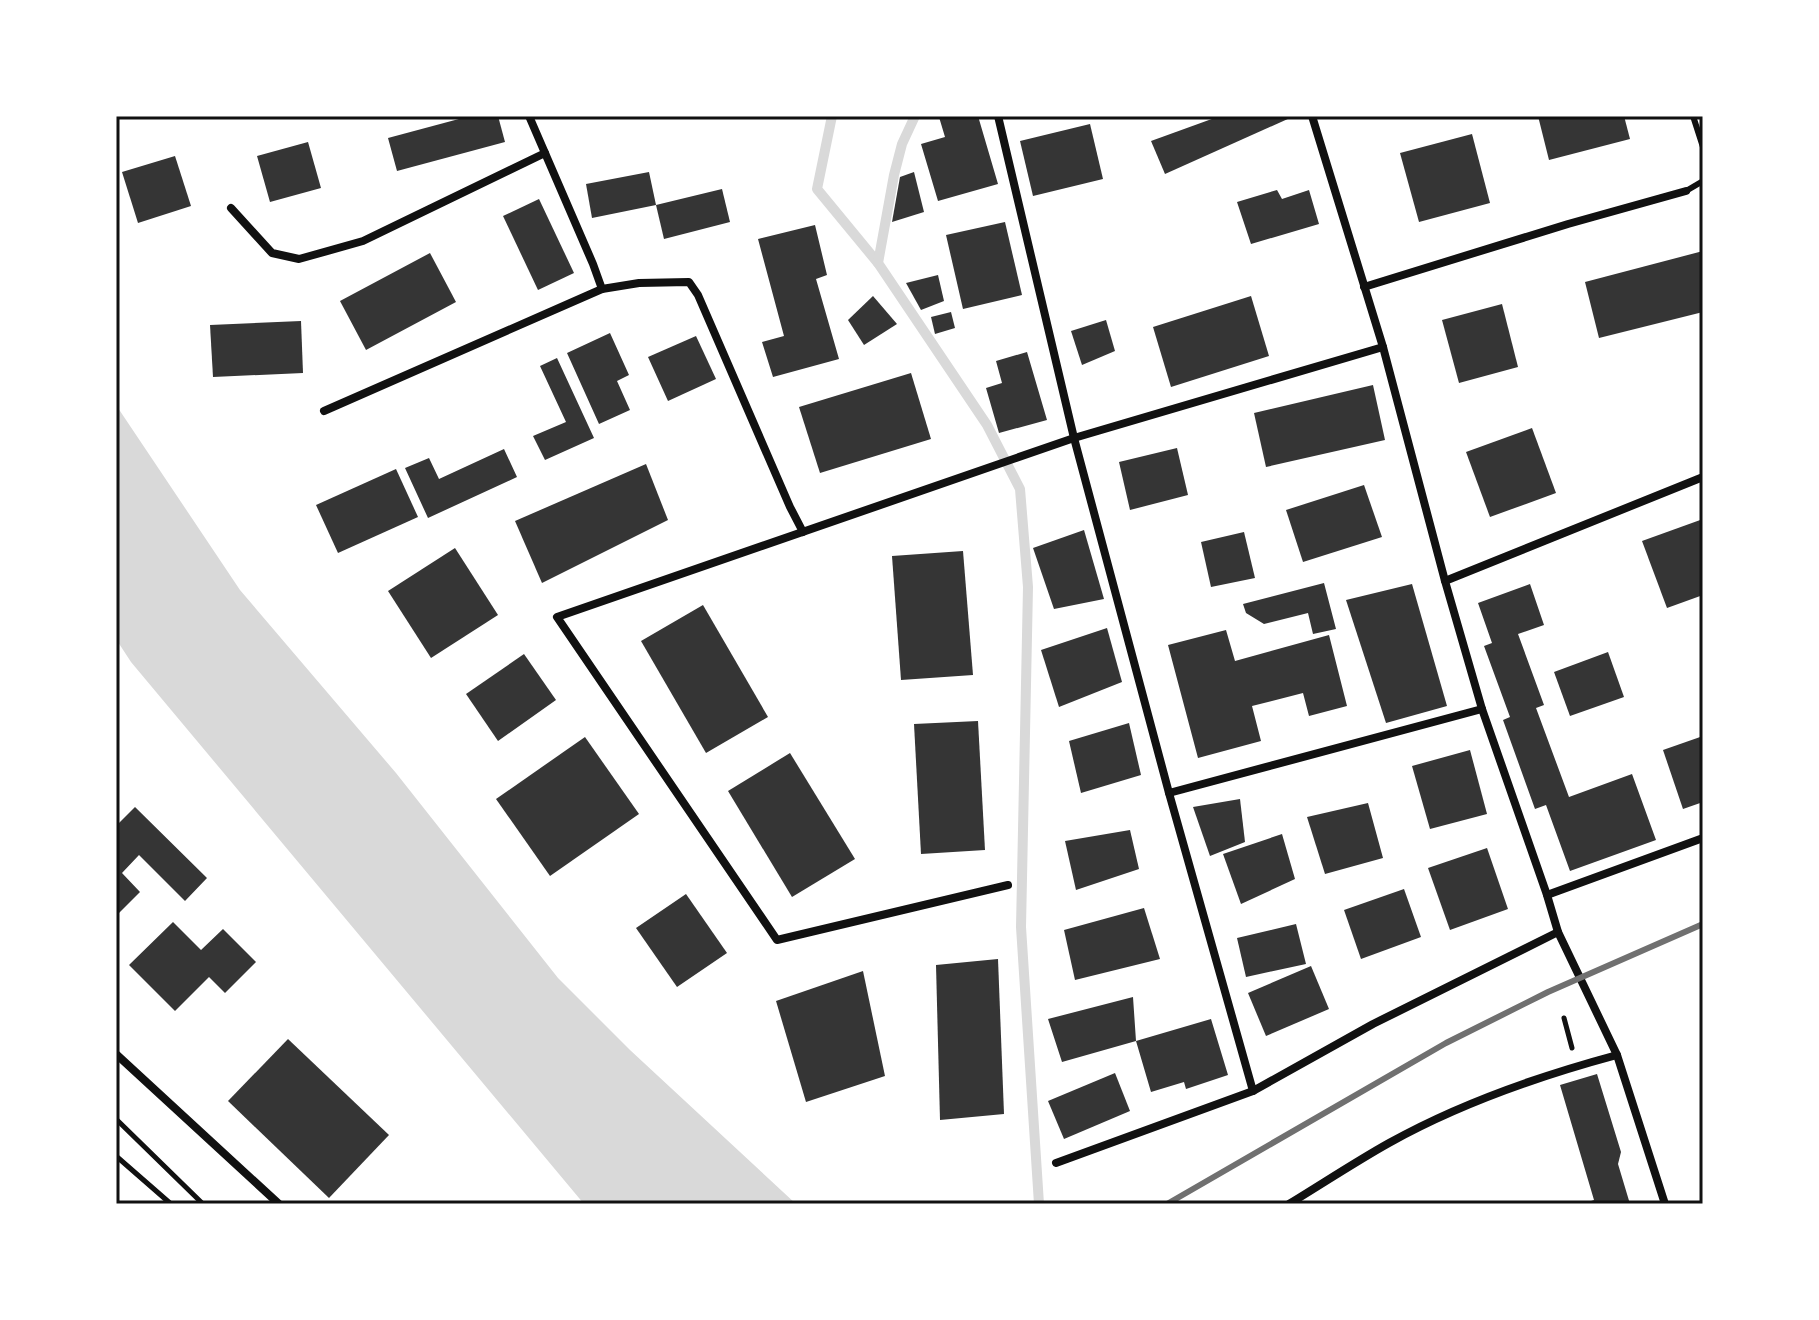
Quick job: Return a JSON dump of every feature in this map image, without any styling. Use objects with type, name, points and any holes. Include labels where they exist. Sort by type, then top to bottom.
[{"type":"street","points":[[529,116],[602,289]]},
{"type":"street","points":[[998,116],[1074,438],[1253,1091]]},
{"type":"street","points":[[1312,116],[1383,347],[1482,709],[1558,932],[1617,1055],[1665,1204]]},
{"type":"street","points":[[231,208],[272,253],[299,259],[363,241],[545,153]]},
{"type":"street","points":[[1364,287],[1686,191]]},
{"type":"street","points":[[324,411],[602,289],[639,283],[689,282],[698,295],[803,532]]},
{"type":"street","points":[[1008,885],[777,940],[557,617],[1074,438],[1383,347]]},
{"type":"street","points":[[1445,581],[1703,477]]},
{"type":"street","points":[[1169,793],[1482,709]]},
{"type":"street","points":[[1547,895],[1703,838]]},
{"type":"street","points":[[1056,1163],[1253,1091],[1373,1024],[1558,932]]},
{"type":"street","points":[[116,1054],[279,1204]]},
{"type":"street","points":[[1289,1204],[1403,1136],[1482,1098],[1617,1055]]},
{"type":"lane","points":[[1693,116],[1703,147]]},
{"type":"lane","points":[[1686,191],[1703,181]]},
{"type":"path","points":[[1564,1018],[1576,1066]]},
{"type":"path","points":[[116,1119],[203,1204]]},
{"type":"path","points":[[116,1156],[171,1204]]},
{"type":"shaded area","points":[[116,405],[240,590],[396,773],[558,978],[630,1050],[796,1204],[584,1204],[131,662],[116,639]]},
{"type":"building","points":[[470,116],[498,116],[505,142],[397,171],[388,138]]},
{"type":"building","points":[[978,116],[998,184],[938,201],[921,144],[945,137],[939,117]]},
{"type":"building","points":[[1220,116],[1290,118],[1165,174],[1151,141]]},
{"type":"building","points":[[1538,116],[1624,116],[1630,139],[1549,160]]},
{"type":"building","points":[[1090,124],[1103,179],[1033,196],[1020,141]]},
{"type":"building","points":[[1472,134],[1490,203],[1419,222],[1400,153]]},
{"type":"building","points":[[308,142],[321,188],[270,202],[257,156]]},
{"type":"building","points":[[175,156],[191,206],[138,223],[122,172]]},
{"type":"building","points":[[649,172],[656,205],[592,218],[586,184]]},
{"type":"building","points":[[914,172],[924,212],[892,222],[900,177]]},
{"type":"building","points":[[722,189],[730,222],[664,239],[656,205]]},
{"type":"building","points":[[1277,190],[1282,199],[1309,190],[1319,224],[1251,244],[1237,202]]},
{"type":"building","points":[[539,199],[574,273],[538,290],[503,216]]},
{"type":"building","points":[[1005,222],[1022,295],[963,309],[946,235]]},
{"type":"building","points":[[815,225],[827,275],[816,279],[839,359],[773,377],[762,342],[784,336],[758,239]]},
{"type":"building","points":[[1703,251],[1703,312],[1599,338],[1585,282]]},
{"type":"building","points":[[430,253],[456,302],[366,350],[340,301]]},
{"type":"building","points":[[938,275],[944,301],[921,310],[906,283]]},
{"type":"building","points":[[873,296],[897,324],[864,345],[848,320]]},
{"type":"building","points":[[1251,296],[1269,356],[1171,387],[1153,327]]},
{"type":"building","points":[[1502,304],[1518,367],[1459,383],[1442,320]]},
{"type":"building","points":[[951,312],[955,328],[935,334],[931,317]]},
{"type":"building","points":[[1106,320],[1115,351],[1082,365],[1071,331]]},
{"type":"building","points":[[301,321],[303,373],[213,377],[210,325]]},
{"type":"building","points":[[610,333],[629,375],[617,381],[630,410],[599,424],[567,353]]},
{"type":"building","points":[[696,336],[716,379],[668,401],[648,357]]},
{"type":"building","points":[[1027,352],[1047,420],[999,433],[986,388],[1002,383],[996,361]]},
{"type":"building","points":[[557,358],[594,438],[545,460],[533,436],[566,422],[540,366]]},
{"type":"building","points":[[911,373],[931,439],[820,473],[799,407]]},
{"type":"building","points":[[1373,385],[1385,440],[1266,467],[1254,413]]},
{"type":"building","points":[[1532,428],[1556,493],[1490,517],[1466,452]]},
{"type":"building","points":[[1177,448],[1188,495],[1130,510],[1119,462]]},
{"type":"building","points":[[504,449],[517,477],[428,518],[405,468],[429,458],[439,479]]},
{"type":"building","points":[[646,464],[668,520],[542,583],[515,521]]},
{"type":"building","points":[[396,469],[418,517],[338,553],[316,505]]},
{"type":"building","points":[[1364,485],[1382,537],[1303,562],[1286,510]]},
{"type":"building","points":[[1703,519],[1703,595],[1667,608],[1642,541]]},
{"type":"building","points":[[1084,530],[1104,599],[1054,609],[1033,548]]},
{"type":"building","points":[[1244,532],[1255,578],[1211,587],[1201,542]]},
{"type":"building","points":[[455,548],[498,615],[431,658],[388,591]]},
{"type":"building","points":[[963,551],[973,675],[901,680],[892,556]]},
{"type":"building","points":[[1324,583],[1336,629],[1313,634],[1308,613],[1264,624],[1246,613],[1243,604]]},
{"type":"building","points":[[1412,584],[1447,706],[1386,723],[1346,600]]},
{"type":"building","points":[[1530,584],[1544,625],[1518,634],[1544,705],[1536,708],[1569,797],[1632,774],[1656,840],[1570,871],[1546,805],[1535,809],[1503,720],[1510,717],[1484,646],[1492,643],[1478,603]]},
{"type":"building","points":[[703,605],[768,717],[706,753],[641,641]]},
{"type":"building","points":[[1107,628],[1122,682],[1059,707],[1041,650]]},
{"type":"building","points":[[1226,630],[1235,661],[1329,635],[1347,706],[1309,716],[1303,693],[1252,706],[1261,741],[1198,758],[1168,645]]},
{"type":"building","points":[[1608,652],[1624,697],[1570,716],[1554,672]]},
{"type":"building","points":[[524,654],[556,700],[498,741],[466,694]]},
{"type":"building","points":[[978,721],[985,850],[921,854],[914,724]]},
{"type":"building","points":[[1129,723],[1141,775],[1081,793],[1069,741]]},
{"type":"building","points":[[1703,736],[1703,802],[1683,809],[1663,750]]},
{"type":"building","points":[[585,737],[639,814],[550,876],[496,799]]},
{"type":"building","points":[[1470,750],[1487,814],[1430,829],[1412,766]]},
{"type":"building","points":[[790,753],[855,859],[792,897],[728,791]]},
{"type":"building","points":[[1240,799],[1245,842],[1210,856],[1193,807]]},
{"type":"building","points":[[1368,803],[1383,858],[1325,874],[1307,817]]},
{"type":"building","points":[[135,807],[207,878],[185,901],[139,855],[122,873],[140,892],[116,916],[116,826]]},
{"type":"building","points":[[1130,830],[1139,869],[1076,890],[1065,841]]},
{"type":"building","points":[[1282,834],[1295,879],[1241,904],[1223,854]]},
{"type":"building","points":[[1487,848],[1508,909],[1450,930],[1428,868]]},
{"type":"building","points":[[1404,889],[1421,937],[1361,959],[1344,910]]},
{"type":"building","points":[[686,894],[727,953],[677,987],[636,928]]},
{"type":"building","points":[[1144,908],[1160,959],[1075,980],[1064,930]]},
{"type":"building","points":[[173,922],[201,950],[223,929],[256,962],[225,993],[209,977],[175,1011],[129,965]]},
{"type":"building","points":[[1296,924],[1306,964],[1246,977],[1237,938]]},
{"type":"building","points":[[998,959],[1004,1114],[940,1120],[936,965]]},
{"type":"building","points":[[1311,966],[1329,1009],[1266,1036],[1248,993]]},
{"type":"building","points":[[863,971],[885,1076],[806,1102],[776,1001]]},
{"type":"building","points":[[1133,997],[1136,1041],[1062,1062],[1048,1019]]},
{"type":"building","points":[[1211,1019],[1228,1075],[1186,1089],[1184,1082],[1151,1092],[1136,1041]]},
{"type":"building","points":[[288,1039],[389,1135],[329,1198],[228,1101]]},
{"type":"building","points":[[1115,1073],[1130,1111],[1064,1139],[1048,1101]]},
{"type":"building","points":[[1597,1074],[1621,1152],[1618,1164],[1630,1204],[1582,1204],[1594,1200],[1560,1085]]},
{"type":"waterway","points":[[832,116],[817,189],[878,263]]},
{"type":"waterway","points":[[915,116],[902,144],[894,175],[878,263],[987,425],[1020,489],[1028,587],[1021,927],[1039,1204]]},
{"type":"railway","points":[[1167,1204],[1446,1043],[1548,992],[1703,924]]}]
